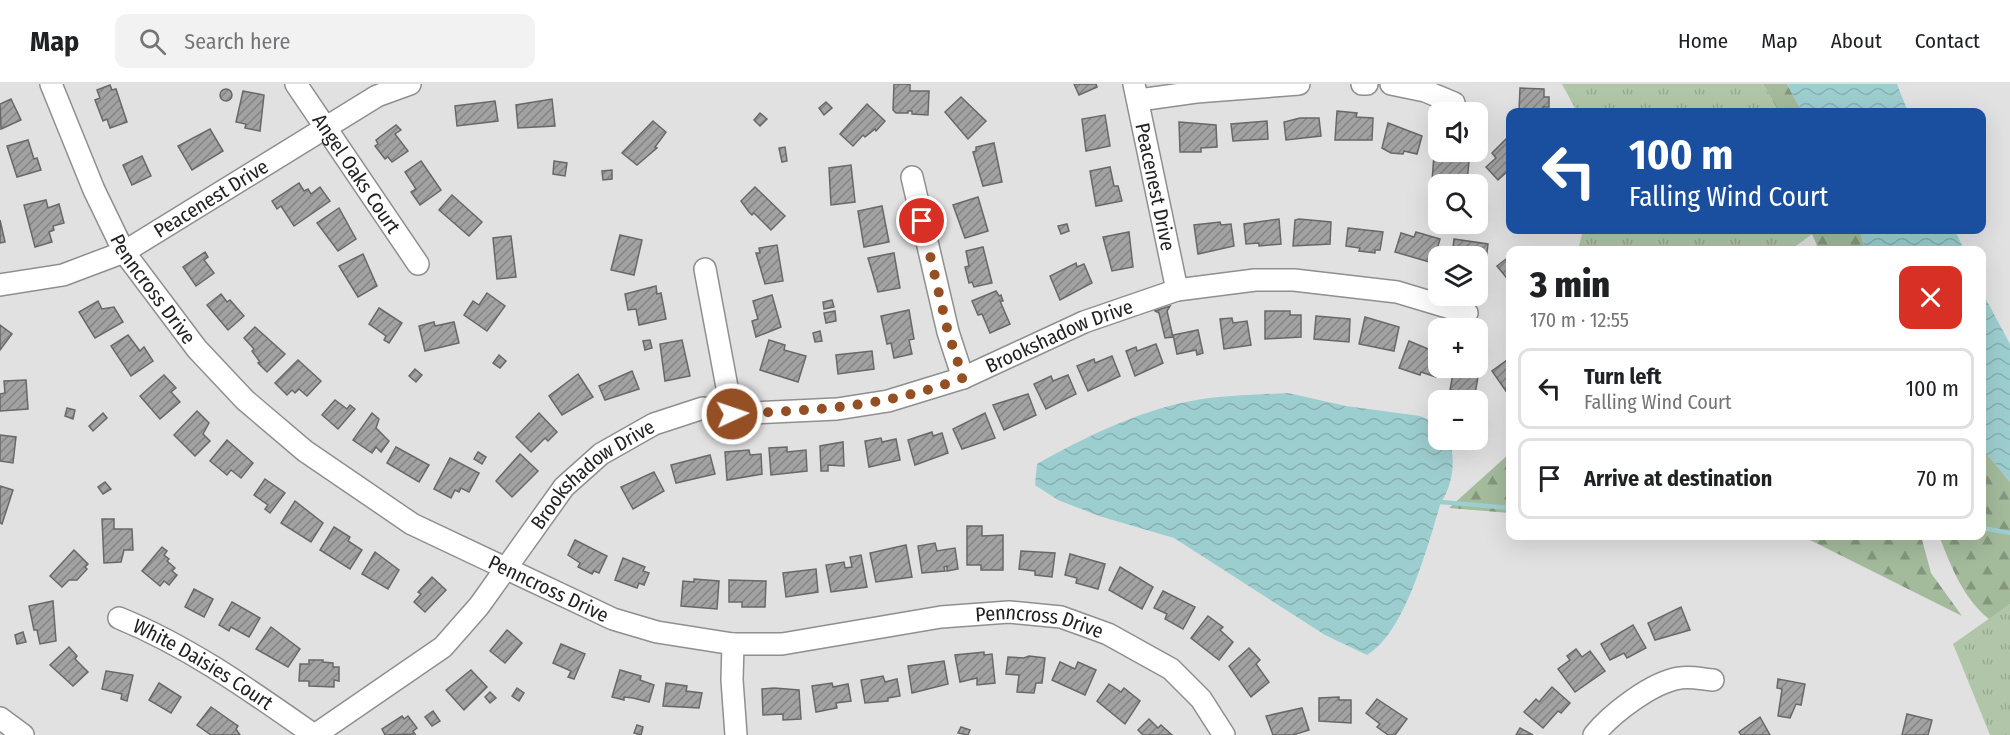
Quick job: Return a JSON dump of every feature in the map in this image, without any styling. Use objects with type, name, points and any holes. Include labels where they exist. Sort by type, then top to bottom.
[{"type":"street","name":"Penncross Drive","points":[[51,84],[94,190],[124,252],[196,349],[244,400],[305,451],[412,524],[613,619],[657,632],[733,644],[782,644],[941,617],[1009,612],[1061,617],[1108,634],[1171,669],[1201,699],[1224,735]]},
{"type":"street","name":"Angel Oaks Court","points":[[296,84],[418,264]]},
{"type":"street","name":"Peacenest Drive","points":[[0,285],[63,275],[124,252],[377,96],[410,84]]},
{"type":"street","points":[[1136,92],[1196,92],[1299,84]]},
{"type":"street","points":[[1362,84],[1367,84]]},
{"type":"street","points":[[1390,84],[1425,91],[1452,102]]},
{"type":"street","name":"Peacenest Drive","points":[[1136,92],[1177,290]]},
{"type":"street","points":[[912,177],[948,332],[963,378]]},
{"type":"street","points":[[705,269],[732,414]]},
{"type":"street","name":"Brookshadow Drive","points":[[315,735],[443,647],[479,606],[564,487],[601,454],[654,424],[703,408],[732,414],[837,409],[888,401],[963,378],[1084,322],[1177,290],[1255,280],[1306,281],[1396,292],[1467,313]]},
{"type":"street","name":"White Daisies Court","points":[[119,618],[156,633],[233,678],[315,735]]},
{"type":"street","points":[[733,644],[732,680],[736,735]]},
{"type":"street","points":[[1594,735],[1605,722],[1657,685],[1681,677],[1713,680]]},
{"type":"street","points":[[0,718],[23,735]]},
{"type":"green space","points":[[1562,84],[1763,84],[1777,108],[1575,108]]},
{"type":"green space","points":[[1763,84],[1787,84],[1800,108],[1777,108]]},
{"type":"green space","points":[[1582,234],[1812,234],[1796,246],[1579,246]]},
{"type":"green space","points":[[1812,234],[1861,234],[1864,246],[1817,246]]},
{"type":"green space","points":[[1986,453],[2010,482],[2010,604],[1989,619],[1972,601],[1953,570],[1941,540],[1986,540]]},
{"type":"green space","points":[[1506,457],[1506,513],[1449,508]]},
{"type":"green space","points":[[1810,540],[1922,540],[1931,573],[1962,616]]},
{"type":"green space","points":[[2010,604],[2010,735],[1990,735],[1953,644]]},
{"type":"water","points":[[1787,84],[1897,84],[1906,108],[1800,108]]},
{"type":"water","points":[[1861,234],[1957,234],[1962,246],[1864,246]]},
{"type":"water","points":[[1986,299],[2010,344],[2010,482],[1986,453]]},
{"type":"water","points":[[1288,393],[1346,406],[1420,416],[1428,420],[1428,450],[1451,450],[1451,480],[1441,502],[1414,586],[1393,627],[1381,644],[1367,655],[1325,635],[1174,538],[1099,516],[1058,500],[1035,485],[1037,464],[1092,435],[1151,411],[1203,399]]},
{"type":"building","points":[[894,84],[910,84],[910,91],[929,91],[928,115],[912,114],[912,111],[896,113],[893,110]]},
{"type":"building","points":[[1074,84],[1096,84],[1097,87],[1079,95]]},
{"type":"building","points":[[110,85],[112,90],[116,89],[127,122],[110,128],[107,119],[103,121],[95,100],[100,98],[97,90]]},
{"type":"building","points":[[1520,88],[1544,89],[1544,97],[1549,97],[1549,107],[1519,108]]},
{"type":"building","points":[[228,89],[232,95],[228,101],[224,101],[220,93]]},
{"type":"building","points":[[243,91],[264,95],[260,131],[245,128],[246,124],[236,122]]},
{"type":"building","points":[[961,97],[986,121],[968,139],[945,112]]},
{"type":"building","points":[[11,99],[21,120],[1,129],[0,104]]},
{"type":"building","points":[[552,99],[555,126],[518,128],[516,105]]},
{"type":"building","points":[[495,101],[498,121],[457,126],[455,106]]},
{"type":"building","points":[[826,102],[832,108],[824,115],[819,108]]},
{"type":"building","points":[[867,104],[885,121],[876,131],[875,129],[865,137],[863,135],[853,146],[840,134]]},
{"type":"building","points":[[1337,111],[1357,113],[1356,117],[1373,118],[1372,140],[1335,140]]},
{"type":"building","points":[[760,113],[767,119],[760,126],[754,120]]},
{"type":"building","points":[[1105,115],[1110,146],[1086,151],[1082,119]]},
{"type":"building","points":[[1300,118],[1319,118],[1321,136],[1286,140],[1284,122]]},
{"type":"building","points":[[653,121],[666,132],[655,147],[657,148],[637,165],[622,153]]},
{"type":"building","points":[[1267,121],[1268,139],[1233,141],[1231,124]]},
{"type":"building","points":[[1179,122],[1216,125],[1217,147],[1201,148],[1201,152],[1180,152]]},
{"type":"building","points":[[1388,123],[1422,136],[1417,154],[1404,151],[1403,154],[1391,153],[1382,148]]},
{"type":"building","points":[[396,125],[401,130],[395,134],[408,151],[392,162],[388,157],[385,159],[375,146],[378,144],[376,140]]},
{"type":"building","points":[[210,129],[223,151],[192,170],[178,146]]},
{"type":"building","points":[[1506,139],[1506,173],[1498,180],[1486,167],[1496,158],[1492,153]]},
{"type":"building","points":[[28,140],[34,159],[37,158],[41,170],[17,177],[7,146]]},
{"type":"building","points":[[994,143],[1002,182],[983,186],[973,152],[976,151],[976,147]]},
{"type":"building","points":[[785,147],[787,161],[782,162],[779,148]]},
{"type":"building","points":[[142,156],[151,176],[132,185],[123,165]]},
{"type":"building","points":[[421,161],[441,190],[420,205],[411,192],[416,189],[405,172]]},
{"type":"building","points":[[554,161],[567,163],[565,176],[553,174]]},
{"type":"building","points":[[1433,162],[1469,162],[1468,174],[1433,174]]},
{"type":"building","points":[[851,165],[855,202],[831,205],[829,168]]},
{"type":"building","points":[[1110,167],[1114,186],[1118,186],[1122,201],[1096,206],[1090,171]]},
{"type":"building","points":[[612,170],[612,179],[603,180],[602,171]]},
{"type":"building","points":[[299,183],[304,191],[308,189],[311,194],[320,187],[330,201],[294,226],[281,206],[277,209],[272,201]]},
{"type":"building","points":[[755,187],[785,216],[771,230],[754,213],[752,215],[741,201]]},
{"type":"building","points":[[452,195],[482,222],[469,236],[439,210]]},
{"type":"building","points":[[978,197],[988,231],[965,238],[953,205]]},
{"type":"building","points":[[46,200],[48,208],[59,204],[64,223],[53,226],[54,230],[49,232],[52,242],[35,247],[24,205]]},
{"type":"building","points":[[882,206],[889,242],[864,247],[858,211]]},
{"type":"building","points":[[339,208],[356,239],[338,251],[317,223]]},
{"type":"building","points":[[1279,219],[1281,244],[1259,246],[1259,243],[1246,244],[1244,224]]},
{"type":"building","points":[[0,220],[5,242],[0,243]]},
{"type":"building","points":[[1295,220],[1331,222],[1330,244],[1293,246]]},
{"type":"building","points":[[1220,222],[1221,225],[1231,224],[1234,246],[1198,254],[1194,225]]},
{"type":"building","points":[[1067,224],[1069,231],[1061,234],[1058,226]]},
{"type":"building","points":[[1348,228],[1383,232],[1380,250],[1375,250],[1375,253],[1359,251],[1360,248],[1346,246]]},
{"type":"building","points":[[1129,232],[1133,267],[1112,271],[1103,237]]},
{"type":"building","points":[[1416,232],[1440,239],[1438,246],[1428,246],[1428,262],[1395,252],[1401,233],[1414,237]]},
{"type":"building","points":[[620,235],[642,240],[634,275],[611,270]]},
{"type":"building","points":[[511,236],[516,277],[497,279],[493,238]]},
{"type":"building","points":[[1454,239],[1488,244],[1488,246],[1453,246]]},
{"type":"building","points":[[777,245],[783,281],[765,284],[756,253],[760,253],[759,248]]},
{"type":"building","points":[[983,247],[992,283],[974,287],[972,282],[969,283],[965,267],[969,266],[966,251]]},
{"type":"building","points":[[205,252],[208,257],[204,260],[214,273],[196,286],[183,267]]},
{"type":"building","points":[[894,253],[900,288],[878,292],[868,258]]},
{"type":"building","points":[[363,254],[377,286],[358,297],[339,266]]},
{"type":"building","points":[[1506,259],[1506,277],[1497,266]]},
{"type":"building","points":[[1076,263],[1077,267],[1084,264],[1092,283],[1060,300],[1050,276]]},
{"type":"building","points":[[656,286],[657,294],[661,293],[666,319],[639,325],[636,309],[628,310],[625,294]]},
{"type":"building","points":[[996,291],[999,296],[1001,295],[1003,301],[1000,301],[1010,324],[990,333],[982,314],[978,315],[972,301]]},
{"type":"building","points":[[487,293],[505,306],[487,331],[464,315],[473,301],[479,305]]},
{"type":"building","points":[[221,294],[227,302],[230,300],[244,316],[228,330],[207,305]]},
{"type":"building","points":[[772,295],[781,327],[756,337],[752,321],[758,319],[753,301]]},
{"type":"building","points":[[832,300],[834,307],[824,309],[823,302]]},
{"type":"building","points":[[98,301],[102,309],[114,307],[123,322],[95,338],[79,312]]},
{"type":"building","points":[[1170,306],[1167,311],[1173,337],[1165,338],[1159,313],[1155,311]]},
{"type":"building","points":[[379,308],[402,323],[389,343],[384,340],[386,336],[369,324]]},
{"type":"building","points":[[909,310],[914,339],[909,340],[912,354],[894,358],[891,343],[887,344],[881,316]]},
{"type":"building","points":[[835,311],[836,321],[826,323],[824,313]]},
{"type":"building","points":[[1265,311],[1290,311],[1290,315],[1301,315],[1301,337],[1265,339]]},
{"type":"building","points":[[1316,316],[1350,319],[1349,342],[1314,339]]},
{"type":"building","points":[[1365,317],[1399,327],[1394,351],[1359,344]]},
{"type":"building","points":[[1232,318],[1233,323],[1247,321],[1251,345],[1224,349],[1220,319]]},
{"type":"building","points":[[434,322],[435,326],[454,322],[459,343],[425,351],[419,326]]},
{"type":"building","points":[[0,325],[12,334],[0,350]]},
{"type":"building","points":[[255,327],[285,354],[267,372],[258,363],[260,362],[252,351],[254,349],[244,338]]},
{"type":"building","points":[[1198,330],[1203,353],[1197,355],[1196,350],[1177,354],[1173,335]]},
{"type":"building","points":[[820,331],[822,341],[815,342],[813,333]]},
{"type":"building","points":[[128,335],[140,351],[144,347],[153,361],[131,376],[111,346]]},
{"type":"building","points":[[650,340],[652,348],[645,350],[643,341]]},
{"type":"building","points":[[682,340],[690,376],[665,381],[660,344]]},
{"type":"building","points":[[769,340],[785,345],[784,350],[806,356],[798,382],[760,370]]},
{"type":"building","points":[[1409,341],[1428,349],[1428,374],[1421,372],[1420,375],[1399,368]]},
{"type":"building","points":[[1156,344],[1163,363],[1135,376],[1126,351],[1136,347],[1137,351]]},
{"type":"building","points":[[872,351],[874,369],[838,374],[836,355]]},
{"type":"building","points":[[499,355],[506,361],[500,368],[493,363]]},
{"type":"building","points":[[1112,356],[1120,376],[1088,391],[1077,366],[1094,359],[1095,363]]},
{"type":"building","points":[[298,360],[321,381],[307,396],[299,389],[295,393],[292,390],[287,395],[275,383]]},
{"type":"building","points":[[1506,361],[1506,391],[1492,371]]},
{"type":"building","points":[[415,369],[422,375],[416,382],[409,376]]},
{"type":"building","points":[[632,371],[639,389],[605,400],[599,386]]},
{"type":"building","points":[[578,374],[593,397],[562,415],[549,396]]},
{"type":"building","points":[[164,375],[176,388],[171,392],[180,402],[160,419],[140,396]]},
{"type":"building","points":[[1068,375],[1076,394],[1046,409],[1034,384],[1051,376],[1053,381]]},
{"type":"building","points":[[1452,378],[1478,378],[1476,390],[1450,390]]},
{"type":"building","points":[[26,380],[28,409],[0,411],[0,394],[5,393],[4,381]]},
{"type":"building","points":[[1028,394],[1036,415],[1004,430],[993,405]]},
{"type":"building","points":[[335,400],[347,409],[350,405],[355,409],[338,429],[322,415]]},
{"type":"building","points":[[67,408],[75,410],[73,419],[65,416]]},
{"type":"building","points":[[197,411],[209,423],[203,434],[210,441],[195,456],[174,435]]},
{"type":"building","points":[[103,413],[107,418],[93,431],[89,426]]},
{"type":"building","points":[[372,413],[379,419],[376,428],[389,441],[381,452],[376,447],[372,453],[353,440]]},
{"type":"building","points":[[539,413],[557,432],[548,441],[545,438],[531,452],[516,437]]},
{"type":"building","points":[[985,413],[995,438],[962,449],[953,429]]},
{"type":"building","points":[[932,432],[933,436],[942,433],[948,453],[915,465],[908,440]]},
{"type":"building","points":[[0,435],[16,437],[13,463],[0,461]]},
{"type":"building","points":[[881,438],[882,442],[896,439],[900,460],[869,467],[865,441]]},
{"type":"building","points":[[227,440],[253,463],[241,478],[231,470],[227,475],[210,461]]},
{"type":"building","points":[[843,442],[844,466],[828,465],[828,471],[821,471],[820,446]]},
{"type":"building","points":[[396,447],[429,465],[419,482],[387,463]]},
{"type":"building","points":[[787,447],[787,452],[806,450],[807,471],[771,475],[769,448]]},
{"type":"building","points":[[749,450],[750,455],[761,454],[762,474],[727,480],[725,452]]},
{"type":"building","points":[[478,452],[486,457],[482,464],[474,459]]},
{"type":"building","points":[[520,454],[538,471],[512,497],[496,481]]},
{"type":"building","points":[[710,455],[715,474],[676,483],[671,465]]},
{"type":"building","points":[[450,458],[479,473],[469,492],[461,488],[459,492],[455,490],[451,498],[434,489]]},
{"type":"building","points":[[654,472],[664,491],[633,509],[621,487]]},
{"type":"building","points":[[265,479],[285,493],[270,513],[265,509],[268,505],[254,495]]},
{"type":"building","points":[[105,482],[111,489],[103,494],[98,487]]},
{"type":"building","points":[[0,486],[13,490],[2,524],[0,523]]},
{"type":"building","points":[[295,501],[323,523],[311,542],[281,523]]},
{"type":"building","points":[[102,519],[114,519],[114,529],[132,529],[133,550],[124,550],[121,562],[104,563]]},
{"type":"building","points":[[967,526],[982,526],[982,536],[1003,535],[1003,570],[981,570],[981,565],[967,565]]},
{"type":"building","points":[[334,527],[350,537],[348,541],[362,550],[350,569],[320,550]]},
{"type":"building","points":[[575,540],[607,556],[599,573],[594,571],[592,574],[578,567],[580,563],[568,555]]},
{"type":"building","points":[[935,543],[937,551],[955,548],[958,569],[947,571],[947,566],[944,567],[945,571],[922,573],[918,546]]},
{"type":"building","points":[[906,545],[912,577],[876,582],[870,553]]},
{"type":"building","points":[[162,547],[167,551],[164,555],[169,559],[167,561],[175,568],[172,571],[177,575],[169,585],[164,581],[160,586],[142,571]]},
{"type":"building","points":[[74,550],[88,564],[85,567],[87,569],[77,580],[69,580],[62,587],[50,576]]},
{"type":"building","points":[[1021,551],[1055,553],[1052,577],[1035,575],[1035,571],[1019,569]]},
{"type":"building","points":[[375,552],[399,570],[388,589],[362,574]]},
{"type":"building","points":[[1070,554],[1105,564],[1098,589],[1076,583],[1077,578],[1065,575]]},
{"type":"building","points":[[861,555],[867,587],[831,592],[826,565],[844,562],[845,568],[852,567],[850,557]]},
{"type":"building","points":[[623,558],[645,567],[643,571],[649,573],[644,585],[639,583],[637,588],[615,580]]},
{"type":"building","points":[[1120,567],[1153,587],[1142,609],[1109,590]]},
{"type":"building","points":[[816,569],[818,592],[786,597],[783,573]]},
{"type":"building","points":[[432,577],[446,590],[425,612],[414,602],[421,594],[418,592]]},
{"type":"building","points":[[694,579],[719,581],[717,609],[681,606],[683,581],[694,582]]},
{"type":"building","points":[[729,580],[766,581],[765,607],[742,607],[742,602],[729,602]]},
{"type":"building","points":[[194,589],[213,599],[204,617],[185,607]]},
{"type":"building","points":[[1163,591],[1195,607],[1183,629],[1165,619],[1167,614],[1154,608]]},
{"type":"building","points":[[53,601],[56,641],[40,644],[37,630],[34,630],[29,606]]},
{"type":"building","points":[[232,602],[260,618],[249,637],[231,627],[229,631],[219,625]]},
{"type":"building","points":[[1681,607],[1690,630],[1655,640],[1648,623]]},
{"type":"building","points":[[1208,616],[1223,627],[1220,630],[1233,642],[1219,660],[1191,638]]},
{"type":"building","points":[[1633,625],[1646,648],[1627,658],[1624,653],[1610,660],[1601,644]]},
{"type":"building","points":[[271,627],[300,649],[288,667],[256,649]]},
{"type":"building","points":[[507,630],[522,643],[505,663],[490,651]]},
{"type":"building","points":[[23,632],[26,642],[17,644],[15,635]]},
{"type":"building","points":[[561,644],[585,654],[574,679],[568,677],[571,671],[553,663]]},
{"type":"building","points":[[69,647],[77,656],[75,659],[88,672],[73,686],[50,665]]},
{"type":"building","points":[[1249,648],[1260,660],[1256,664],[1269,682],[1251,697],[1229,666]]},
{"type":"building","points":[[1576,649],[1582,657],[1590,651],[1605,671],[1575,692],[1558,669],[1570,660],[1567,656]]},
{"type":"building","points":[[984,652],[984,655],[992,654],[995,683],[977,685],[977,678],[960,682],[955,655]]},
{"type":"building","points":[[1008,657],[1045,658],[1042,683],[1036,683],[1034,693],[1017,692],[1019,675],[1006,674]]},
{"type":"building","points":[[309,660],[323,660],[323,662],[333,663],[333,667],[339,667],[339,681],[334,680],[334,687],[309,686],[309,681],[299,681],[300,664],[309,664]]},
{"type":"building","points":[[944,661],[948,684],[912,693],[908,666]]},
{"type":"building","points":[[1060,662],[1075,669],[1078,662],[1096,670],[1085,695],[1052,680]]},
{"type":"building","points":[[471,670],[487,687],[464,710],[446,690]]},
{"type":"building","points":[[620,670],[641,676],[640,680],[654,685],[649,702],[633,698],[624,697],[624,700],[612,697]]},
{"type":"building","points":[[106,671],[133,675],[127,701],[121,699],[122,694],[102,689]]},
{"type":"building","points":[[883,676],[885,682],[897,679],[900,696],[888,698],[888,701],[865,703],[861,680]]},
{"type":"building","points":[[1778,679],[1805,684],[1801,705],[1796,704],[1790,718],[1778,716],[1782,689],[1777,688]]},
{"type":"building","points":[[159,683],[181,697],[171,713],[149,700]]},
{"type":"building","points":[[666,683],[687,686],[686,691],[702,693],[699,708],[663,706]]},
{"type":"building","points":[[832,683],[833,687],[848,684],[851,701],[836,703],[837,708],[816,712],[812,686]]},
{"type":"building","points":[[1109,684],[1121,692],[1124,688],[1140,701],[1125,724],[1097,701]]},
{"type":"building","points":[[1552,687],[1570,703],[1561,713],[1558,711],[1543,728],[1524,712],[1536,699],[1539,702]]},
{"type":"building","points":[[517,688],[524,693],[519,701],[512,696]]},
{"type":"building","points":[[762,689],[799,690],[801,719],[783,720],[783,714],[763,715]]},
{"type":"building","points":[[490,692],[496,698],[490,703],[485,697]]},
{"type":"building","points":[[1339,697],[1339,700],[1351,700],[1351,723],[1319,721],[1319,698]]},
{"type":"building","points":[[1377,699],[1407,719],[1395,735],[1388,735],[1377,727],[1380,724],[1366,713]]},
{"type":"building","points":[[211,707],[238,726],[236,729],[240,735],[211,735],[197,725]]},
{"type":"building","points":[[1302,708],[1309,730],[1293,735],[1273,735],[1266,716]]},
{"type":"building","points":[[433,711],[440,721],[432,726],[425,717]]},
{"type":"building","points":[[1907,714],[1932,720],[1928,735],[1902,735]]},
{"type":"building","points":[[402,716],[404,719],[408,716],[417,728],[413,731],[415,734],[385,735],[382,729]]},
{"type":"building","points":[[1760,717],[1770,735],[1741,735],[1739,732]]},
{"type":"building","points":[[1149,719],[1158,728],[1161,725],[1172,735],[1143,735],[1138,730]]},
{"type":"building","points":[[637,725],[643,727],[641,735],[634,733]]},
{"type":"building","points":[[961,727],[970,730],[968,735],[958,733]]},
{"type":"building","points":[[1520,728],[1533,735],[1516,735]]},
{"type":"waterway","points":[[1441,502],[1506,508]]},
{"type":"waterway","points":[[1986,529],[2010,533]]},
{"type":"route","points":[[732,414],[837,409],[888,401],[963,378],[948,332],[922,221]]}]
